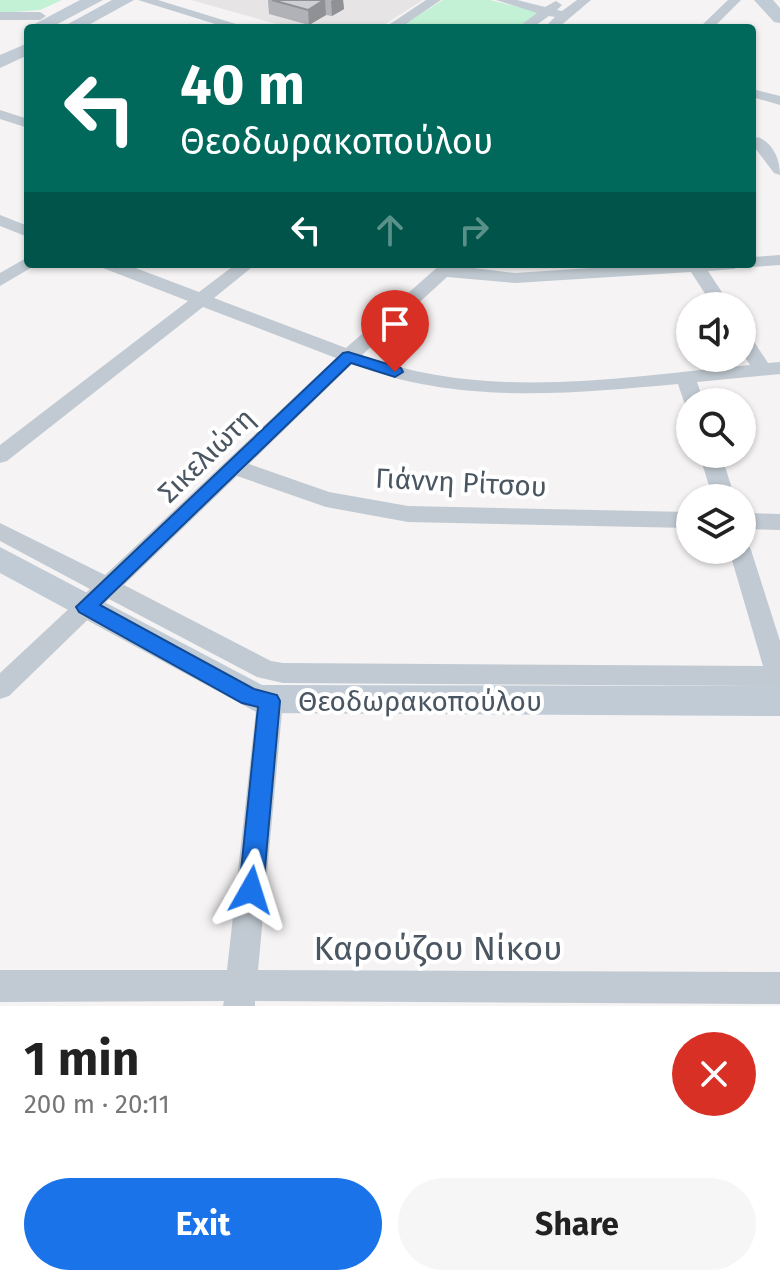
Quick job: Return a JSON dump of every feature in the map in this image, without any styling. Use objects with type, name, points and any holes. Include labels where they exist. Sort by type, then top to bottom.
[{"type":"street","points":[[0,16],[38,22],[94,0]]},
{"type":"street","points":[[76,24],[125,0]]},
{"type":"street","points":[[144,0],[228,24]]},
{"type":"street","points":[[397,24],[435,0]]},
{"type":"street","points":[[502,0],[565,16]]},
{"type":"street","points":[[529,24],[562,0]]},
{"type":"street","points":[[554,24],[585,0]]},
{"type":"street","points":[[710,24],[735,0]]},
{"type":"street","points":[[763,0],[780,18]]},
{"type":"street","points":[[0,45],[24,34]]},
{"type":"street","points":[[0,62],[24,50]]},
{"type":"street","points":[[756,94],[780,101]]},
{"type":"street","points":[[0,114],[24,123]]},
{"type":"street","points":[[756,142],[780,141]]},
{"type":"street","points":[[756,143],[780,170]]},
{"type":"street","points":[[0,220],[24,230]]},
{"type":"street","points":[[756,262],[780,260]]},
{"type":"street","points":[[0,281],[24,265]]},
{"type":"street","points":[[119,268],[348,357],[420,378],[492,388],[569,388],[771,369]]},
{"type":"street","points":[[0,456],[242,268]]},
{"type":"street","name":"Σικελιώτη","points":[[0,689],[348,357],[447,268]]},
{"type":"street","points":[[454,268],[515,278],[666,268]]},
{"type":"street","points":[[697,268],[713,292]]},
{"type":"street","points":[[756,353],[771,369]]},
{"type":"street","points":[[686,377],[690,388]]},
{"type":"street","name":"Γιάννη Ρίτσου","points":[[235,467],[326,499],[408,514],[676,520]]},
{"type":"street","points":[[756,521],[780,522]]},
{"type":"street","points":[[0,531],[96,598],[252,665],[283,673],[780,684],[744,564]]},
{"type":"street","name":"Θεοδωρακοπούλου","points":[[0,559],[96,598],[250,696],[270,701],[780,684]]},
{"type":"street","points":[[240,995],[270,701]]},
{"type":"street","name":"Καρούζου Νίκου","points":[[0,986],[240,995],[780,988]]},
{"type":"shaded area","points":[[191,0],[423,0],[385,24],[277,24]]},
{"type":"green space","points":[[0,0],[62,0],[40,10],[0,13]]},
{"type":"green space","points":[[443,0],[490,0],[539,12],[522,24],[405,24]]},
{"type":"building","points":[[272,0],[324,0],[308,10]]},
{"type":"route","points":[[251,890],[270,701],[250,696],[86,607],[348,357],[395,372]]}]
